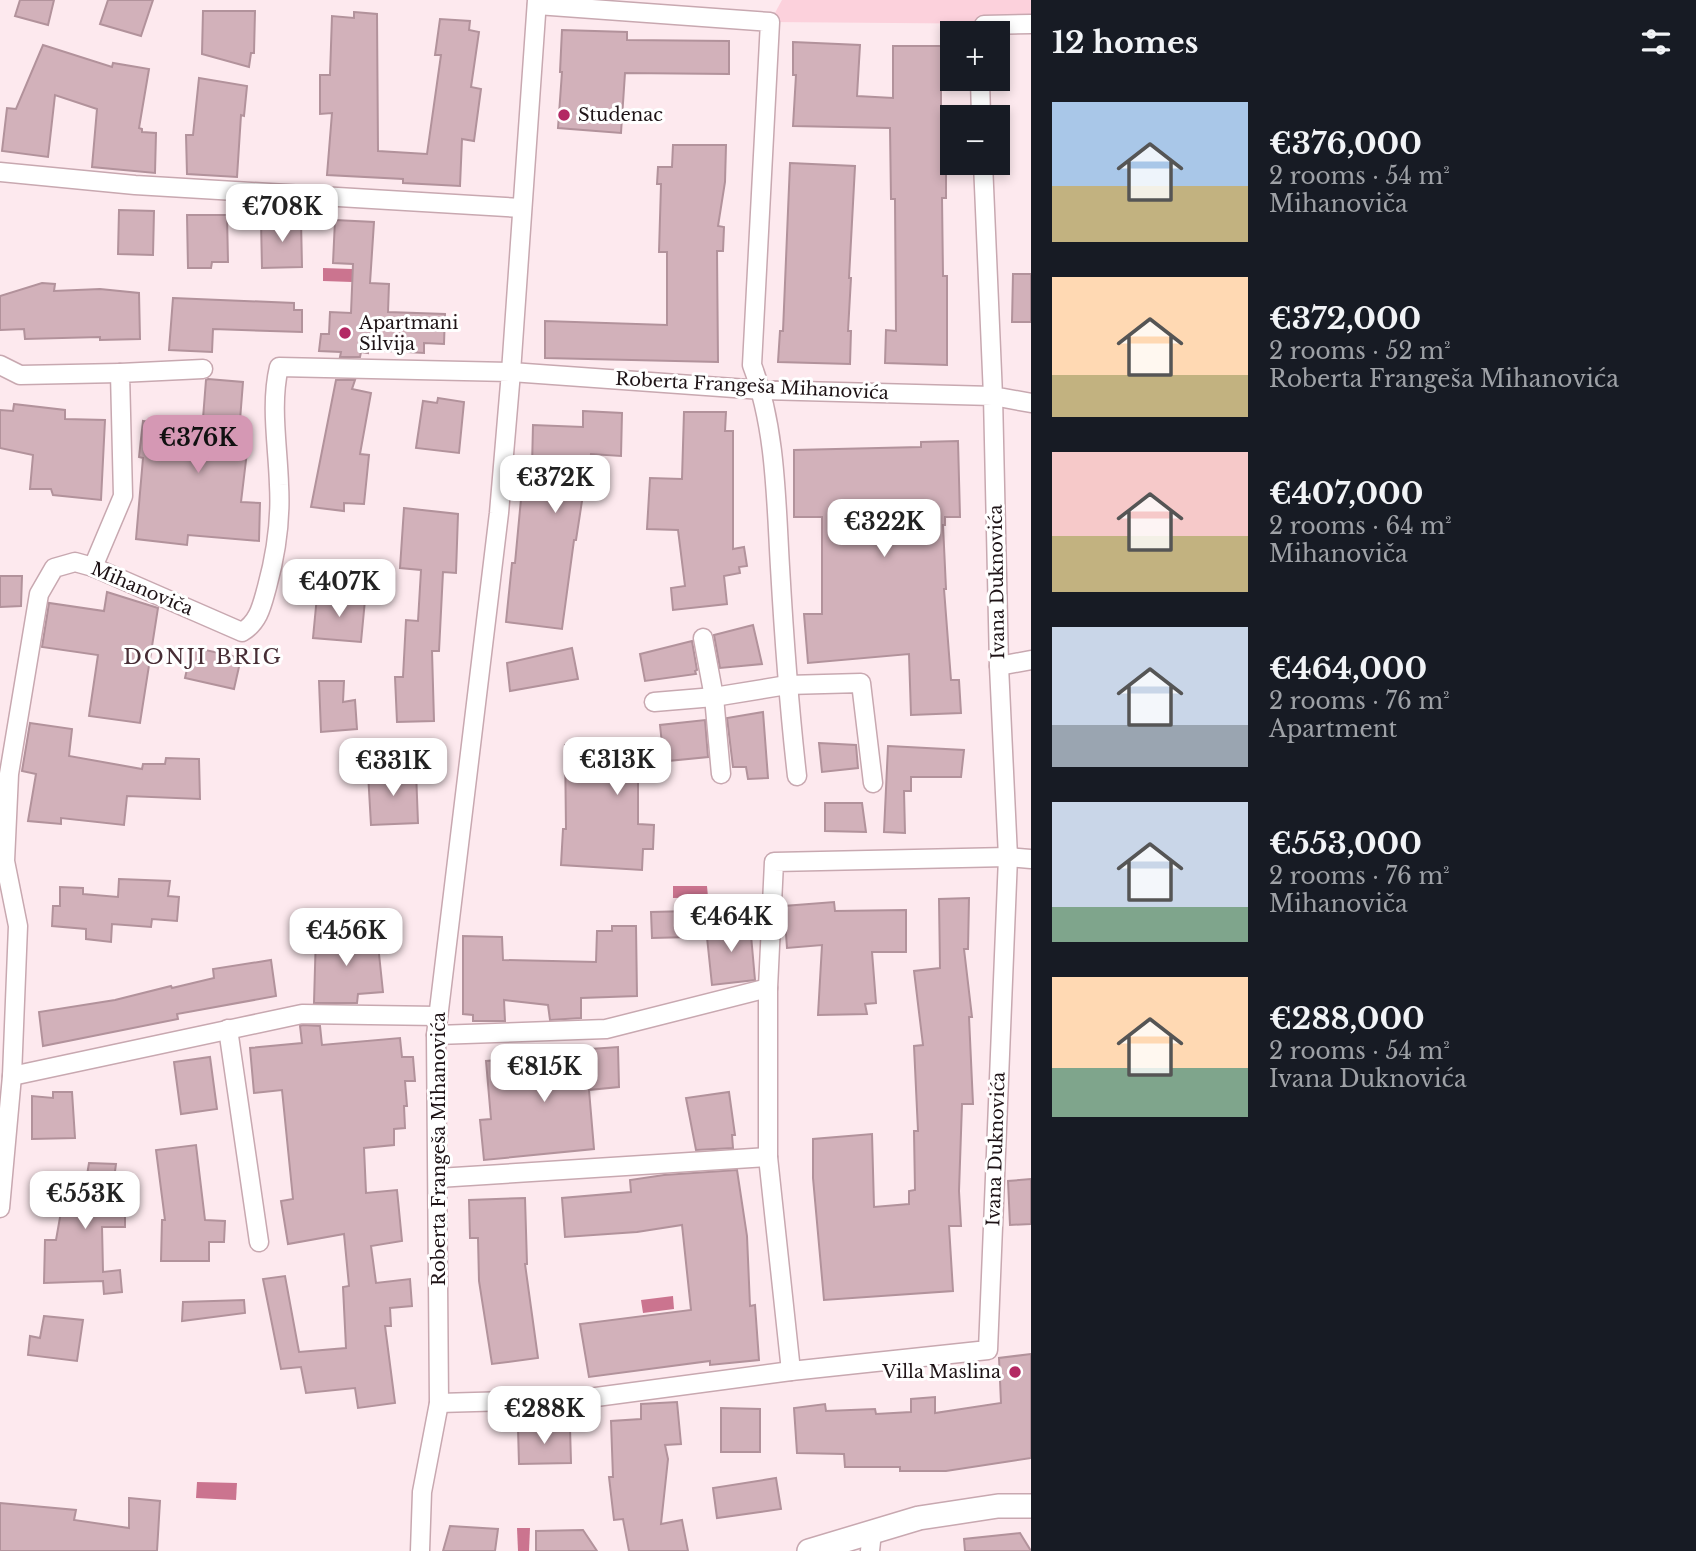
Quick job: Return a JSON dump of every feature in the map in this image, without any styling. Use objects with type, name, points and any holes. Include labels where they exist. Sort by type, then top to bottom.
[{"type":"street","name":"Roberta Frangeša Mihanovića","points":[[420,1551],[422,1492],[439,1403],[436,1035],[499,513],[537,3]]},
{"type":"street","points":[[537,3],[770,22],[752,365],[762,390],[774,470],[787,685],[797,776]]},
{"type":"street","points":[[1010,24],[1031,24]]},
{"type":"street","points":[[0,172],[135,185],[522,208]]},
{"type":"street","name":"Ivana Duknovića","points":[[439,1403],[581,1399],[791,1371],[988,1350],[1008,857],[999,666],[993,396],[984,175]]},
{"type":"street","points":[[0,365],[20,375],[203,369]]},
{"type":"street","name":"Mihanoviča","points":[[0,1208],[12,1076],[7,995],[18,926],[5,861],[9,774],[39,594],[54,568],[75,562],[93,567],[242,632],[253,625],[262,607],[275,558],[279,490],[273,368],[511,372]]},
{"type":"street","name":"Roberta Frangeša Mihanovića","points":[[511,372],[762,390],[993,396],[1031,402]]},
{"type":"street","points":[[93,567],[123,496],[120,373]]},
{"type":"street","points":[[704,638],[721,774]]},
{"type":"street","points":[[999,666],[1031,660]]},
{"type":"street","points":[[654,702],[787,685],[861,683],[873,783]]},
{"type":"street","points":[[791,1371],[768,1157],[768,988],[774,862],[1008,857],[1031,859]]},
{"type":"street","points":[[436,1035],[606,1028],[768,988]]},
{"type":"street","points":[[12,1076],[302,1014],[438,1016]]},
{"type":"street","points":[[228,1028],[259,1242]]},
{"type":"street","points":[[438,1178],[768,1157]]},
{"type":"street","points":[[809,1551],[871,1542],[919,1518],[998,1506],[1031,1506]]},
{"type":"shaded area","points":[[782,0],[1031,0],[1031,24],[1010,24],[1010,21],[770,22]]},
{"type":"shaded area","points":[[323,268],[352,269],[352,282],[323,281]]},
{"type":"shaded area","points":[[673,886],[707,886],[708,897],[673,898]]},
{"type":"shaded area","points":[[673,1296],[674,1309],[643,1313],[641,1300]]},
{"type":"shaded area","points":[[197,1482],[237,1483],[236,1500],[196,1498]]},
{"type":"shaded area","points":[[517,1528],[530,1528],[529,1551],[518,1551]]},
{"type":"building","points":[[20,0],[54,0],[48,25],[15,16]]},
{"type":"building","points":[[108,0],[153,0],[141,36],[100,24]]},
{"type":"building","points":[[203,11],[255,11],[254,53],[251,53],[249,67],[202,54]]},
{"type":"building","points":[[354,12],[377,14],[378,151],[427,154],[441,55],[435,55],[440,19],[470,21],[469,30],[479,32],[471,87],[481,89],[474,141],[462,139],[460,186],[403,183],[403,179],[327,175],[332,113],[320,114],[320,75],[330,75],[332,16],[354,18]]},
{"type":"building","points":[[562,30],[627,32],[627,40],[729,41],[729,74],[625,73],[621,133],[558,128]]},
{"type":"building","points":[[793,42],[860,45],[857,96],[893,98],[893,46],[940,46],[940,175],[946,175],[946,198],[942,198],[943,276],[947,276],[947,365],[885,363],[886,330],[896,331],[895,199],[891,199],[890,128],[793,126],[796,75],[793,75]]},
{"type":"building","points":[[43,45],[112,67],[113,63],[149,69],[139,128],[142,132],[156,133],[155,173],[92,167],[97,109],[55,95],[48,157],[2,151],[7,108],[16,109]]},
{"type":"building","points":[[199,78],[247,86],[244,116],[241,115],[237,177],[187,174],[186,135],[193,135]]},
{"type":"building","points":[[673,145],[726,145],[725,182],[718,226],[724,227],[723,251],[717,251],[718,362],[545,358],[545,321],[667,325],[667,252],[659,252],[661,184],[657,184],[658,167],[672,167]]},
{"type":"building","points":[[790,163],[855,166],[849,278],[850,364],[778,362],[780,331],[783,331]]},
{"type":"building","points":[[119,210],[154,211],[153,255],[118,254]]},
{"type":"building","points":[[187,215],[227,215],[228,262],[212,262],[211,268],[188,268]]},
{"type":"building","points":[[301,220],[302,267],[262,268],[261,221]]},
{"type":"building","points":[[335,220],[374,222],[370,283],[389,284],[388,312],[445,314],[444,344],[424,343],[424,353],[368,350],[368,353],[361,352],[360,357],[340,357],[341,352],[319,351],[321,334],[329,334],[330,312],[351,313],[353,264],[333,263]]},
{"type":"building","points":[[1013,274],[1031,274],[1031,322],[1012,322]]},
{"type":"building","points":[[42,283],[55,284],[54,291],[100,289],[139,293],[140,339],[25,339],[24,329],[0,330],[0,296]]},
{"type":"building","points":[[173,298],[294,303],[294,310],[302,310],[302,332],[213,329],[212,352],[169,350]]},
{"type":"building","points":[[208,379],[243,382],[239,433],[249,435],[241,502],[260,503],[259,541],[188,535],[187,545],[136,539],[143,458],[139,457],[143,421],[202,431]]},
{"type":"building","points":[[336,380],[355,380],[352,389],[371,393],[360,454],[369,455],[364,504],[344,503],[344,511],[311,507]]},
{"type":"building","points":[[438,398],[464,402],[459,453],[416,448],[423,401],[437,403]]},
{"type":"building","points":[[14,404],[65,410],[65,419],[105,420],[101,500],[53,495],[51,489],[30,489],[33,455],[0,448],[0,410],[13,411]]},
{"type":"building","points":[[583,411],[622,413],[621,456],[591,454],[588,462],[562,629],[506,622],[512,563],[515,563],[519,499],[525,466],[532,467],[533,425],[583,427]]},
{"type":"building","points":[[684,412],[726,412],[725,431],[733,431],[733,549],[744,547],[747,566],[739,567],[740,573],[724,576],[727,604],[673,610],[671,588],[685,586],[678,530],[647,529],[650,478],[682,479]]},
{"type":"building","points":[[958,441],[960,517],[945,517],[943,525],[944,589],[951,680],[959,680],[961,713],[911,715],[909,654],[808,663],[804,614],[822,614],[822,517],[794,517],[794,450],[921,447],[921,442]]},
{"type":"building","points":[[404,508],[458,514],[456,573],[443,572],[439,651],[432,651],[434,721],[397,722],[395,677],[403,677],[406,620],[418,621],[421,570],[400,568]]},
{"type":"building","points":[[0,576],[22,576],[21,606],[0,607]]},
{"type":"building","points":[[107,592],[158,608],[140,723],[89,716],[98,655],[42,647],[49,603],[104,611]]},
{"type":"building","points":[[317,596],[365,600],[361,642],[313,638]]},
{"type":"building","points":[[753,625],[762,664],[720,668],[714,635]]},
{"type":"building","points":[[692,641],[696,674],[645,681],[640,654]]},
{"type":"building","points":[[192,647],[241,658],[234,689],[185,678]]},
{"type":"building","points":[[572,648],[578,679],[510,691],[507,663]]},
{"type":"building","points":[[319,681],[344,681],[343,702],[355,700],[357,729],[321,732]]},
{"type":"building","points":[[763,712],[768,778],[748,779],[746,767],[733,767],[727,718]]},
{"type":"building","points":[[705,720],[708,757],[638,764],[638,824],[654,825],[653,849],[643,849],[642,870],[561,865],[563,829],[566,829],[565,745],[662,744],[660,725]]},
{"type":"building","points":[[30,723],[72,729],[69,756],[142,769],[143,764],[165,764],[166,758],[199,759],[200,799],[127,796],[124,825],[61,818],[61,824],[28,821],[36,774],[22,771]]},
{"type":"building","points":[[819,743],[856,745],[858,768],[822,772]]},
{"type":"building","points":[[888,746],[964,750],[961,777],[911,777],[911,791],[904,791],[905,833],[884,832]]},
{"type":"building","points":[[416,771],[418,823],[371,825],[368,773]]},
{"type":"building","points":[[825,803],[862,803],[866,832],[825,831]]},
{"type":"building","points":[[119,879],[170,881],[168,896],[179,897],[177,921],[152,919],[151,927],[112,924],[111,942],[86,939],[86,929],[52,926],[53,906],[60,906],[60,887],[83,888],[83,894],[118,897]]},
{"type":"building","points":[[969,898],[968,949],[964,949],[972,1017],[969,1017],[973,1104],[962,1104],[959,1191],[961,1226],[949,1226],[953,1291],[824,1300],[813,1178],[813,1139],[872,1134],[874,1207],[909,1204],[909,1191],[915,1190],[914,1131],[918,1131],[914,1046],[923,1045],[914,971],[940,968],[939,899]]},
{"type":"building","points":[[834,902],[835,911],[906,910],[906,952],[872,952],[876,1003],[865,1004],[867,1014],[818,1015],[822,945],[787,948],[784,906]]},
{"type":"building","points":[[690,911],[691,937],[652,938],[651,912]]},
{"type":"building","points":[[750,924],[755,980],[712,985],[706,928]]},
{"type":"building","points":[[612,926],[636,926],[637,996],[581,998],[581,1018],[550,1020],[548,1005],[504,1000],[505,1021],[473,1021],[473,1015],[463,1014],[463,936],[502,937],[503,960],[596,962],[597,931],[612,931]]},
{"type":"building","points":[[316,933],[377,935],[383,992],[358,994],[357,1003],[314,1003]]},
{"type":"building","points":[[271,960],[276,996],[177,1014],[178,1019],[43,1046],[39,1012],[115,1000],[171,986],[172,988],[214,978],[213,969]]},
{"type":"building","points":[[300,1026],[320,1026],[322,1045],[400,1038],[402,1057],[413,1057],[415,1081],[405,1081],[405,1128],[394,1129],[394,1145],[364,1148],[366,1193],[397,1190],[402,1241],[371,1246],[376,1283],[410,1279],[412,1306],[390,1308],[391,1326],[385,1326],[395,1403],[358,1408],[355,1388],[306,1393],[301,1367],[281,1369],[263,1279],[285,1276],[299,1352],[346,1348],[343,1287],[349,1286],[344,1234],[288,1244],[281,1201],[293,1199],[282,1090],[254,1093],[250,1048],[302,1043]]},
{"type":"building","points":[[618,1047],[619,1087],[589,1090],[594,1149],[484,1160],[480,1120],[491,1119],[486,1061],[538,1057],[538,1068],[578,1067],[576,1050]]},
{"type":"building","points":[[210,1057],[217,1109],[181,1114],[174,1062]]},
{"type":"building","points":[[53,1092],[72,1092],[75,1138],[32,1139],[32,1096],[53,1098]]},
{"type":"building","points":[[729,1092],[735,1135],[732,1135],[733,1148],[696,1150],[686,1098]]},
{"type":"building","points":[[196,1145],[205,1220],[225,1221],[224,1242],[209,1242],[209,1261],[161,1261],[162,1220],[165,1220],[156,1150]]},
{"type":"building","points":[[89,1163],[116,1164],[110,1208],[125,1210],[125,1227],[102,1227],[103,1272],[120,1270],[122,1292],[104,1294],[103,1281],[44,1283],[45,1240],[56,1240],[67,1178],[86,1181]]},
{"type":"building","points":[[737,1170],[747,1236],[750,1306],[755,1305],[759,1360],[710,1365],[710,1361],[589,1377],[580,1324],[691,1310],[682,1225],[637,1232],[565,1237],[562,1198],[631,1192],[630,1180]]},
{"type":"building","points":[[1031,1179],[1031,1224],[1010,1225],[1008,1181]]},
{"type":"building","points":[[525,1198],[525,1264],[538,1358],[492,1364],[479,1281],[478,1238],[470,1238],[469,1200]]},
{"type":"building","points":[[244,1300],[245,1313],[182,1321],[183,1302]]},
{"type":"building","points":[[44,1316],[83,1320],[77,1361],[28,1355],[30,1336],[40,1338]]},
{"type":"building","points":[[1031,1354],[1031,1458],[946,1471],[900,1471],[900,1467],[845,1467],[844,1454],[797,1453],[794,1408],[825,1404],[826,1411],[875,1409],[876,1414],[911,1412],[911,1399],[935,1397],[935,1413],[1001,1403],[999,1358]]},
{"type":"building","points":[[677,1402],[681,1444],[665,1445],[668,1459],[661,1524],[682,1520],[688,1551],[629,1551],[623,1519],[614,1520],[609,1477],[613,1477],[611,1421],[641,1419],[641,1404]]},
{"type":"building","points":[[721,1408],[760,1409],[760,1452],[721,1452]]},
{"type":"building","points":[[570,1427],[571,1463],[519,1464],[518,1428]]},
{"type":"building","points":[[776,1478],[781,1509],[717,1518],[713,1488]]},
{"type":"building","points":[[129,1498],[160,1501],[157,1551],[0,1551],[0,1503],[76,1510],[74,1520],[129,1528]]},
{"type":"building","points":[[450,1526],[498,1529],[495,1551],[443,1551]]},
{"type":"building","points":[[583,1530],[597,1551],[536,1551],[536,1531]]},
{"type":"building","points":[[1020,1533],[1031,1551],[965,1551],[964,1539]]},
{"type":"place","name":"Studenac","points":[[564,115]]},
{"type":"place","name":"Apartmani Silvija","points":[[345,333]]},
{"type":"place","name":"Villa Maslina","points":[[1015,1372]]},
{"type":"district","name":"DONJI BRIG","points":[[203,657]]}]
